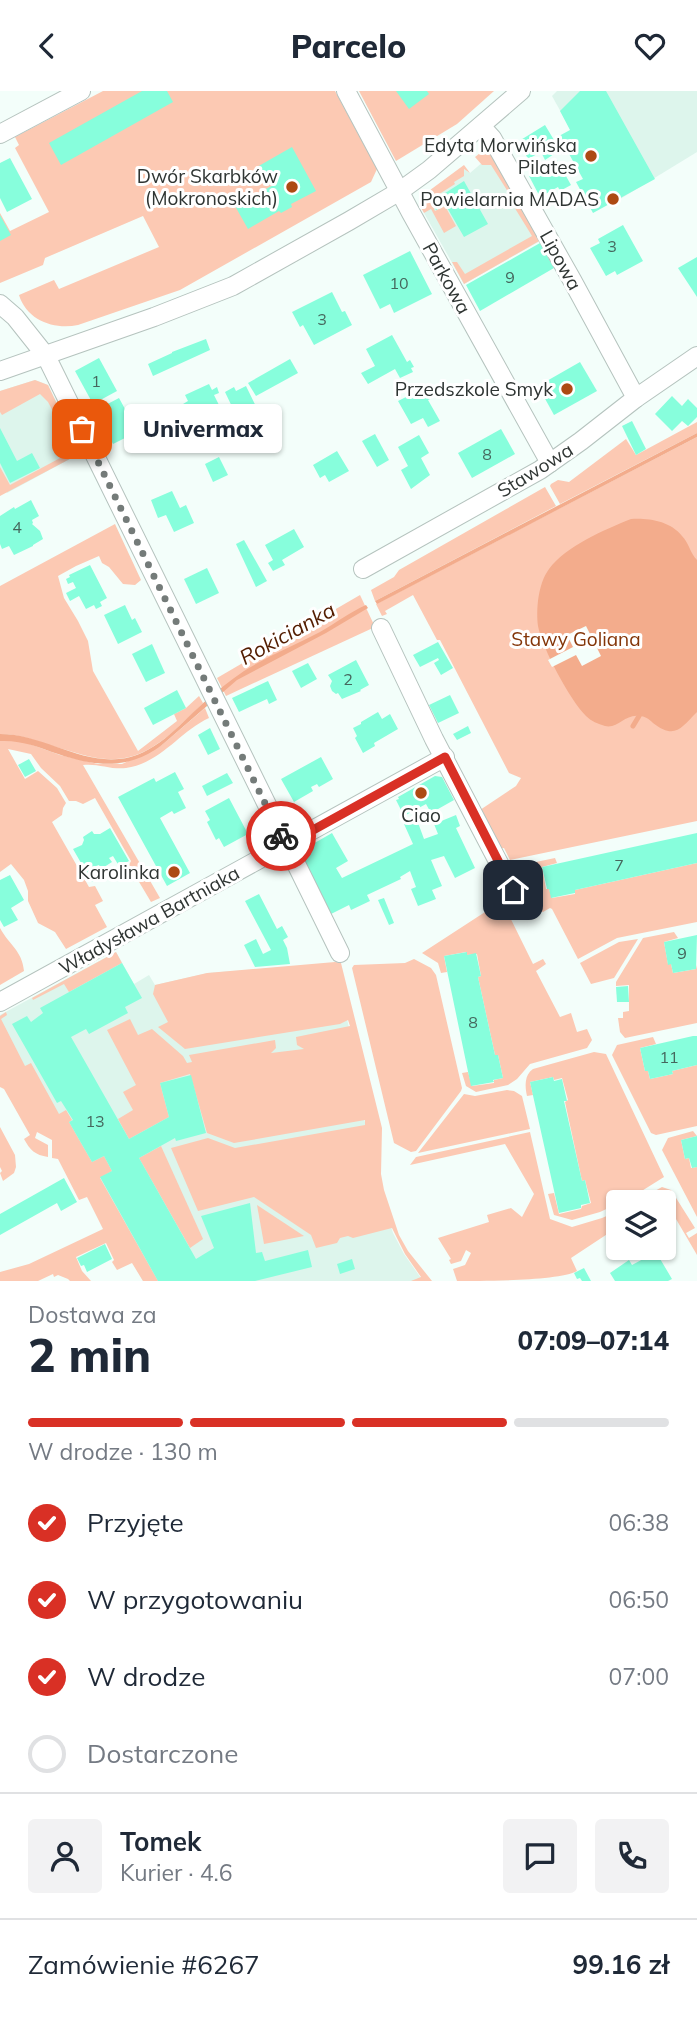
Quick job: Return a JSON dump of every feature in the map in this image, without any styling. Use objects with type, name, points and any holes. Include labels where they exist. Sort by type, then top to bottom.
[{"type":"street","points":[[0,134],[81,91]]},
{"type":"street","name":"Parkowa","points":[[346,91],[550,463]]},
{"type":"street","points":[[0,371],[194,303],[233,286],[400,191],[429,170],[521,91]]},
{"type":"street","name":"Lipowa","points":[[481,126],[492,138],[636,398]]},
{"type":"street","points":[[0,304],[15,317],[46,356],[340,953]]},
{"type":"street","name":"Stawowa","points":[[363,569],[550,463],[697,356]]},
{"type":"street","points":[[381,628],[434,739],[513,890]]},
{"type":"street","name":"Władysława Bartniaka","points":[[0,1002],[445,757]]},
{"type":"shaded area","points":[[557,91],[697,91],[697,152],[612,204],[552,96]]},
{"type":"shaded area","points":[[484,161],[492,163],[540,241],[464,284],[424,213],[427,197],[464,169],[470,173]]},
{"type":"shaded area","points":[[35,380],[48,385],[81,453],[7,493],[0,480],[0,391]]},
{"type":"shaded area","points":[[697,433],[697,437],[377,604],[375,601]]},
{"type":"shaded area","name":"Stawy Goliana","points":[[631,519],[652,520],[671,527],[684,539],[697,560],[697,712],[677,730],[667,731],[641,716],[630,717],[610,726],[592,721],[572,698],[545,647],[538,626],[539,597],[542,582],[549,569],[575,546]]},
{"type":"shaded area","points":[[366,605],[368,608],[326,633],[237,680],[162,745],[137,759],[112,764],[86,762],[23,743],[0,741],[0,734],[15,735],[89,757],[132,757],[165,739],[207,700],[244,671]]},
{"type":"shaded area","points":[[116,952],[134,984],[149,975],[155,985],[208,973],[335,963],[373,1170],[393,1233],[423,1281],[143,1281],[0,1027],[0,1015]]},
{"type":"green space","points":[[103,91],[335,91],[377,169],[371,182],[180,290],[78,325],[51,325],[28,311],[19,295],[54,280],[59,289],[159,247],[143,216],[45,258],[43,265],[0,283],[0,213],[10,231],[49,212],[15,148],[19,145],[15,137]]},
{"type":"green space","points":[[359,91],[494,91],[457,124],[396,161]]},
{"type":"green space","points":[[490,145],[541,240],[464,284],[452,262],[457,262],[465,274],[532,236],[491,165],[482,165],[475,157]]},
{"type":"green space","points":[[464,165],[470,173],[464,169],[464,176],[430,200],[435,211],[445,206],[456,226],[444,233],[431,209],[424,213],[419,204],[422,196]]},
{"type":"green space","points":[[35,380],[48,385],[68,427],[56,432],[55,425],[58,421],[48,402],[40,394],[2,415],[0,391]]},
{"type":"green space","points":[[697,422],[697,433],[560,504],[550,486],[558,480],[569,482],[626,439],[636,455]]},
{"type":"green space","name":"Stawy Goliana","points":[[697,437],[697,821],[510,860],[504,848],[498,849],[480,810],[516,786],[521,778],[509,773],[440,640],[437,640],[413,595],[385,611],[387,614],[382,616],[376,604]]},
{"type":"green space","points":[[76,443],[81,453],[0,496],[0,467],[10,485],[73,451],[72,445]]},
{"type":"green space","points":[[545,487],[556,506],[375,601],[371,590],[394,577],[399,570]]},
{"type":"green space","points":[[115,524],[141,580],[135,585],[123,584],[109,567],[102,563],[99,556],[58,576],[64,598],[88,641],[93,671],[138,751],[177,721],[174,714],[186,708],[199,696],[203,703],[160,742],[122,759],[94,757],[22,737],[0,734],[0,586]]},
{"type":"green space","points":[[360,595],[375,627],[226,696],[217,678]]},
{"type":"green space","points":[[205,708],[209,718],[150,760],[126,768],[83,765],[160,898],[151,902],[95,798],[83,804],[69,801],[60,786],[31,754],[8,749],[25,779],[38,771],[57,788],[66,803],[62,815],[52,822],[89,887],[95,886],[103,901],[95,905],[107,927],[66,949],[55,932],[38,923],[28,901],[24,880],[11,864],[0,872],[0,741],[16,740],[98,764],[122,764],[162,745]]},
{"type":"green space","points":[[555,858],[557,863],[542,867],[546,889],[549,889],[552,898],[575,894],[575,890],[697,863],[697,922],[617,938],[578,959],[552,909],[543,912],[538,910],[512,867]]},
{"type":"green space","points":[[502,901],[533,964],[543,959],[546,964],[536,971],[560,1017],[571,1013],[577,1032],[587,1029],[592,1040],[587,1048],[530,1064],[508,1085],[476,1092],[466,1086],[462,1073],[468,1072],[472,1086],[494,1083],[494,1080],[503,1078],[498,1055],[495,1055],[478,977],[481,976],[477,954],[467,955],[466,952],[444,956],[447,972],[441,973],[438,963],[422,953]]},
{"type":"green space","points":[[0,928],[18,953],[24,971],[0,985]]},
{"type":"green space","points":[[674,932],[678,938],[664,942],[668,964],[671,964],[673,973],[696,969],[697,965],[697,1023],[625,1038],[620,1032],[618,1018],[623,1018],[623,1012],[629,1011],[629,985],[616,986],[616,982],[643,938]]},
{"type":"green space","points":[[638,939],[614,978],[591,984],[580,963],[619,942]]},
{"type":"green space","points":[[116,952],[122,963],[69,992],[64,984],[33,1000],[32,998]]},
{"type":"green space","points":[[414,959],[431,968],[436,975],[462,1088],[416,1151],[411,1152],[394,1143],[352,968],[354,965],[405,963]]},
{"type":"green space","points":[[341,963],[382,1128],[381,1174],[384,1190],[399,1235],[432,1281],[411,1281],[421,1277],[392,1228],[353,1238],[340,1238],[337,1243],[316,1248],[311,1235],[254,1197],[198,1211],[171,1148],[208,1138],[235,1148],[365,1125],[365,1120],[234,1143],[207,1133],[190,1074],[160,1083],[169,1117],[129,1139],[118,1119],[133,1110],[123,1092],[136,1085],[107,1030],[130,1019],[138,1035],[152,1029],[183,1056],[187,1063],[192,1062],[189,1055],[275,1040],[276,1048],[271,1053],[304,1049],[297,1045],[296,1037],[350,1026],[348,1020],[340,1024],[185,1049],[158,1027],[168,1022],[153,994],[155,985],[207,973]]},
{"type":"green space","points":[[6,1012],[7,1015],[1,1019],[25,1066],[31,1063],[59,1114],[66,1110],[72,1120],[69,1122],[92,1162],[104,1156],[112,1171],[100,1178],[158,1281],[143,1281],[132,1263],[117,1270],[106,1243],[76,1257],[82,1271],[91,1281],[70,1281],[58,1275],[54,1277],[53,1274],[38,1281],[0,1281],[0,1272],[29,1264],[103,1229],[87,1197],[79,1200],[58,1159],[52,1158],[52,1140],[37,1132],[35,1138],[48,1145],[48,1157],[36,1153],[28,1146],[24,1139],[30,1135],[4,1089],[0,1087],[0,1016]]},
{"type":"green space","points":[[653,1037],[656,1044],[640,1048],[645,1071],[648,1071],[650,1079],[697,1065],[697,1126],[656,1135],[651,1133],[612,1055],[617,1045]]},
{"type":"green space","points":[[594,1052],[606,1054],[664,1177],[643,1190],[606,1190],[606,1209],[600,1212],[572,1220],[554,1215],[548,1194],[554,1193],[559,1214],[581,1209],[591,1203],[585,1180],[582,1181],[562,1078],[554,1080],[553,1077],[530,1082],[533,1095],[527,1096],[526,1081],[533,1069]]},
{"type":"green space","points":[[507,1090],[522,1096],[530,1129],[418,1153],[464,1094],[475,1096]]},
{"type":"green space","points":[[0,1127],[15,1155],[16,1167],[14,1173],[3,1181],[0,1173]]},
{"type":"green space","points":[[693,1131],[697,1136],[681,1140],[685,1159],[689,1158],[691,1168],[697,1167],[697,1217],[662,1150],[668,1138]]},
{"type":"green space","points":[[530,1132],[550,1219],[572,1227],[606,1216],[606,1235],[571,1258],[577,1271],[568,1274],[520,1280],[457,1281],[453,1269],[465,1265],[471,1253],[466,1250],[461,1261],[451,1264],[451,1259],[438,1238],[489,1222],[487,1215],[511,1208],[522,1217],[534,1194],[505,1144],[410,1165],[416,1157]]},
{"type":"green space","points":[[161,1146],[203,1239],[190,1248],[139,1158]]},
{"type":"green space","points":[[676,1198],[695,1228],[686,1233],[689,1238],[697,1233],[697,1255],[676,1219]]},
{"type":"green space","points":[[257,1205],[304,1236],[264,1244]]},
{"type":"pier","points":[[586,626],[601,656],[582,666],[576,655],[552,667],[548,660],[573,647],[567,635]]},
{"type":"building","points":[[142,91],[167,91],[173,102],[61,165],[49,143]]},
{"type":"building","points":[[396,91],[427,91],[429,94],[409,109]]},
{"type":"building","points":[[580,91],[606,91],[655,179],[593,213],[576,182],[583,179],[559,136],[570,130],[560,111]]},
{"type":"building","points":[[545,125],[560,150],[545,160],[541,152],[528,159],[519,141]]},
{"type":"building","name":"Dwór Skarbków (Mokronoskich)","points":[[292,147],[316,191],[291,204],[292,207],[281,213],[279,211],[248,229],[235,206],[277,183],[274,178],[265,183],[257,167]]},
{"type":"building","points":[[10,158],[32,199],[7,212],[0,198],[0,163]]},
{"type":"building","points":[[557,160],[571,185],[560,191],[558,187],[540,197],[529,176]]},
{"type":"building","points":[[464,181],[488,224],[464,237],[445,204],[436,210],[431,202]]},
{"type":"building","points":[[0,215],[11,235],[0,241]]},
{"type":"building","points":[[623,225],[643,261],[617,275],[615,271],[606,276],[590,248],[600,243],[598,239]]},
{"type":"building","points":[[540,243],[554,268],[480,311],[466,285]]},
{"type":"building","points":[[410,251],[432,294],[394,313],[390,304],[380,309],[363,275]]},
{"type":"building","points":[[697,257],[697,297],[678,268]]},
{"type":"building","points":[[332,292],[352,325],[314,345],[292,312]]},
{"type":"building","points":[[392,335],[407,362],[410,360],[414,367],[411,368],[413,372],[400,378],[395,369],[368,384],[361,373],[375,366],[366,349]]},
{"type":"building","points":[[206,339],[210,350],[153,376],[148,364]]},
{"type":"building","points":[[99,358],[117,391],[93,404],[75,371]]},
{"type":"building","points":[[290,359],[298,373],[256,396],[248,383]]},
{"type":"building","name":"Przedszkole Smyk","points":[[580,362],[597,391],[554,415],[538,386]]},
{"type":"building","points":[[209,384],[212,390],[217,387],[219,393],[214,395],[220,407],[190,421],[183,404],[188,401],[185,395]]},
{"type":"building","points":[[246,386],[264,423],[248,432],[225,392],[234,387],[236,391]]},
{"type":"building","points":[[426,387],[432,398],[428,400],[440,421],[428,427],[423,418],[411,424],[398,401]]},
{"type":"building","points":[[672,396],[682,406],[688,399],[697,408],[697,417],[688,426],[682,421],[672,431],[655,414]]},
{"type":"building","points":[[119,398],[125,409],[129,407],[132,412],[128,414],[137,432],[113,444],[96,410]]},
{"type":"building","points":[[632,421],[646,449],[636,455],[622,426]]},
{"type":"building","points":[[0,428],[17,461],[32,453],[40,468],[10,483],[0,463]]},
{"type":"building","points":[[501,429],[515,454],[472,478],[458,453]]},
{"type":"building","points":[[375,434],[389,460],[377,467],[362,441]]},
{"type":"building","points":[[419,435],[429,453],[421,458],[430,475],[411,489],[401,470],[408,466],[398,447]]},
{"type":"building","points":[[337,451],[349,471],[329,482],[325,475],[320,478],[313,465]]},
{"type":"building","points":[[219,457],[228,475],[213,482],[205,464]]},
{"type":"building","points":[[172,491],[180,508],[186,505],[194,523],[174,532],[166,515],[158,518],[151,500]]},
{"type":"building","points":[[31,500],[39,516],[32,520],[32,524],[40,531],[43,539],[14,555],[9,546],[2,549],[0,544],[0,516]]},
{"type":"building","points":[[294,529],[304,547],[282,560],[285,565],[273,571],[268,563],[273,560],[265,545]]},
{"type":"building","points":[[244,540],[267,581],[256,587],[236,544]]},
{"type":"building","points":[[90,565],[107,598],[100,602],[102,606],[96,609],[94,605],[86,609],[79,596],[70,601],[66,593],[76,588],[73,582],[68,584],[66,579],[69,575]]},
{"type":"building","points":[[207,568],[219,593],[196,604],[184,579]]},
{"type":"building","points":[[125,605],[142,632],[118,644],[104,615]]},
{"type":"building","points":[[438,642],[453,668],[441,675],[434,663],[438,658],[420,667],[413,655]]},
{"type":"building","points":[[152,644],[165,673],[146,682],[132,654]]},
{"type":"building","points":[[356,660],[369,685],[342,699],[338,693],[332,691],[332,681],[328,675]]},
{"type":"building","points":[[308,663],[317,679],[301,688],[292,671]]},
{"type":"building","points":[[268,681],[277,700],[269,704],[267,699],[239,712],[232,698]]},
{"type":"building","points":[[177,690],[186,708],[153,725],[144,708]]},
{"type":"building","points":[[450,695],[459,713],[438,723],[429,705]]},
{"type":"building","points":[[378,712],[382,719],[390,714],[398,729],[363,753],[353,728]]},
{"type":"building","points":[[468,726],[471,733],[457,740],[453,734]]},
{"type":"building","points":[[210,728],[220,749],[208,755],[198,735]]},
{"type":"building","points":[[321,757],[333,779],[319,787],[317,784],[311,787],[313,791],[294,802],[281,779]]},
{"type":"building","points":[[29,759],[36,771],[25,777],[18,765]]},
{"type":"building","points":[[175,772],[184,789],[178,792],[186,808],[174,814],[172,811],[160,818],[190,873],[167,886],[118,797],[154,778],[156,782]]},
{"type":"building","points":[[227,773],[233,783],[207,796],[202,786]]},
{"type":"building","points":[[435,776],[442,777],[454,800],[431,813],[426,804],[404,816],[396,800],[398,797]]},
{"type":"building","points":[[229,798],[248,834],[224,847],[219,838],[216,840],[205,811]]},
{"type":"building","points":[[456,815],[460,826],[456,828],[475,868],[455,878],[444,856],[431,860],[442,886],[432,890],[436,899],[418,906],[411,889],[416,887],[410,871],[400,877],[401,879],[367,895],[370,901],[351,910],[349,905],[331,914],[302,856],[304,849],[332,833],[348,861],[336,868],[342,878],[413,844],[404,824],[417,820],[424,839],[438,834],[434,824]]},
{"type":"building","points":[[110,828],[129,861],[119,866],[113,856],[109,858],[112,862],[101,869],[99,865],[96,866],[102,877],[92,882],[73,849],[82,845],[83,837],[92,831],[94,834],[100,834]]},
{"type":"building","points":[[697,833],[697,863],[575,890],[575,893],[551,898],[547,889],[542,867]]},
{"type":"building","points":[[10,875],[24,900],[11,908],[18,920],[4,927],[0,920],[0,880]]},
{"type":"building","points":[[259,894],[277,929],[282,926],[288,937],[283,940],[290,964],[255,967],[244,945],[256,939],[263,954],[271,950],[245,901]]},
{"type":"building","points":[[384,898],[394,923],[389,925],[378,900]]},
{"type":"building","points":[[697,935],[696,969],[673,973],[671,964],[668,965],[664,942]]},
{"type":"building","points":[[467,952],[467,955],[476,953],[481,976],[478,977],[495,1055],[498,1055],[503,1078],[471,1086],[444,956]]},
{"type":"building","points":[[122,963],[142,998],[125,1007],[128,1013],[89,1034],[86,1029],[71,1037],[129,1139],[169,1117],[160,1083],[191,1075],[206,1133],[176,1141],[175,1138],[139,1158],[196,1259],[214,1248],[201,1216],[250,1203],[256,1253],[262,1252],[265,1261],[308,1250],[312,1267],[255,1281],[158,1281],[100,1177],[112,1171],[104,1156],[92,1162],[69,1122],[73,1120],[61,1101],[57,1103],[12,1024],[27,1016],[31,1022],[43,1013],[40,1008]]},
{"type":"building","points":[[628,986],[629,1002],[617,1002],[616,987]]},
{"type":"building","points":[[697,1036],[697,1065],[650,1079],[648,1071],[645,1071],[640,1048]]},
{"type":"building","points":[[553,1077],[554,1081],[562,1079],[567,1101],[564,1101],[582,1181],[585,1180],[590,1203],[559,1213],[530,1082]]},
{"type":"building","points":[[697,1136],[697,1167],[692,1168],[689,1158],[685,1159],[681,1140]]},
{"type":"building","points":[[64,1178],[77,1202],[61,1211],[57,1203],[0,1235],[0,1214]]},
{"type":"building","points":[[105,1244],[112,1259],[87,1272],[77,1258]]},
{"type":"building","points":[[352,1259],[355,1269],[340,1274],[337,1264]]},
{"type":"building","points":[[629,1260],[632,1265],[641,1260],[661,1260],[672,1279],[615,1281],[610,1273]]},
{"type":"building","points":[[584,1268],[591,1281],[577,1279],[574,1273]]},
{"type":"waterway","points":[[633,726],[639,716]]},
{"type":"way so far","points":[[82,429],[281,836]]},
{"type":"place","name":"Edyta Morwińska Pilates","points":[[591,156]]},
{"type":"place","name":"Dwór Skarbków (Mokronoskich)","points":[[292,187]]},
{"type":"place","name":"Powielarnia MADAS","points":[[613,199]]},
{"type":"place","name":"Przedszkole Smyk","points":[[567,389]]},
{"type":"place","name":"Univermax","points":[[82,429]]},
{"type":"place","name":"Ciao","points":[[421,793]]},
{"type":"place","name":"Karolinka","points":[[174,872]]},
{"type":"route","points":[[281,836],[286,845],[445,757],[513,890]]},
{"type":"water label","name":"Rokicianka","points":[[287,633]]}]
